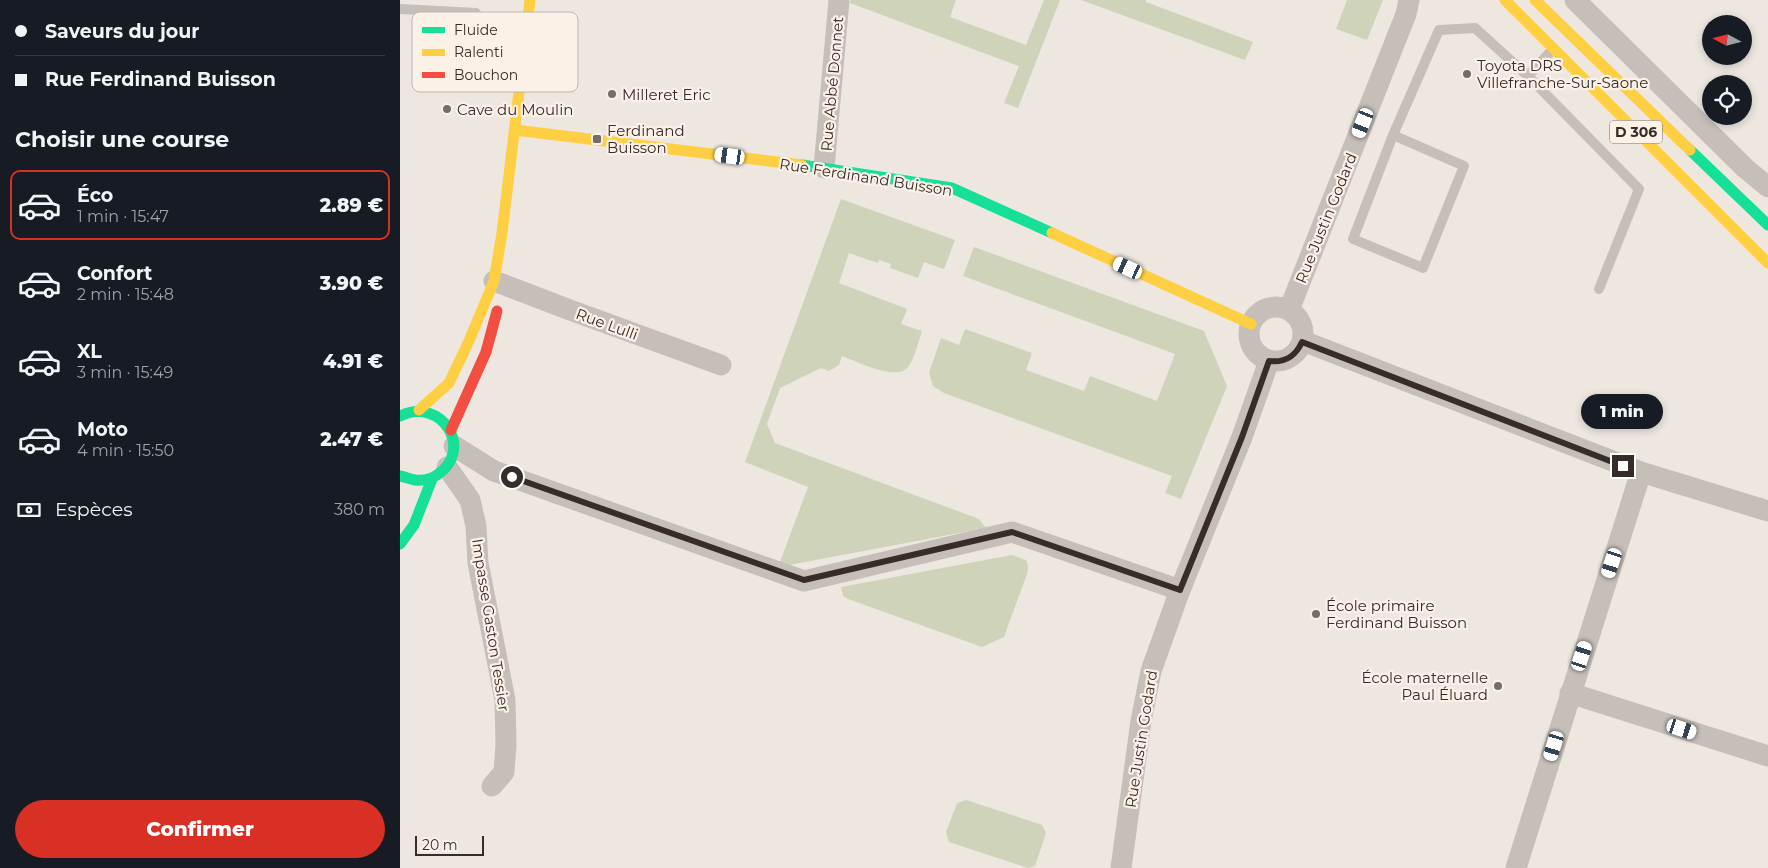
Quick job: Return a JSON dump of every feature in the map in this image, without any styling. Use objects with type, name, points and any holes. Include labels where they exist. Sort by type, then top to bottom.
[{"type":"street","name":"Rue Abbé Donnet","points":[[824,168],[839,0]]},
{"type":"street","name":"Rue Justin Godard","points":[[1289,310],[1408,7],[1422,0]]},
{"type":"street","name":"D 306","points":[[1505,0],[1768,263]]},
{"type":"street","name":"D 306","points":[[1535,0],[1768,226]]},
{"type":"street","points":[[1575,0],[1738,161],[1768,187]]},
{"type":"street","points":[[419,410],[449,382],[469,341],[494,281],[502,234],[519,92]]},
{"type":"street","name":"Rue Ferdinand Buisson","points":[[515,130],[824,168],[952,188],[1251,324]]},
{"type":"street","points":[[400,544],[414,525],[440,473],[453,457],[453,438],[486,352],[497,310],[494,281]]},
{"type":"street","name":"Rue Lulli","points":[[494,281],[721,365]]},
{"type":"street","points":[[1271,307],[1289,310],[1301,323],[1303,332],[1302,342],[1299,349],[1286,360],[1278,362],[1269,361],[1261,357],[1254,350],[1250,342],[1251,324],[1263,310],[1271,307]]},
{"type":"street","points":[[1302,342],[1641,472],[1768,511]]},
{"type":"street","name":"Rue Justin Godard","points":[[1121,868],[1141,721],[1151,671],[1180,590],[1242,437],[1269,361]]},
{"type":"street","points":[[400,416],[419,410],[438,416],[453,438],[494,471],[804,580],[1012,532],[1180,590]]},
{"type":"street","points":[[1516,868],[1641,472]]},
{"type":"street","points":[[400,476],[411,481],[422,482],[440,473]]},
{"type":"street","name":"Impasse Gaston Tessier","points":[[440,473],[470,500],[476,526],[478,563],[505,700],[504,772],[492,786]]},
{"type":"street","points":[[1570,693],[1768,756]]},
{"type":"lane","points":[[400,8],[461,12]]},
{"type":"lane","points":[[1393,135],[1464,166],[1423,268],[1353,239],[1393,135],[1439,30],[1475,28],[1528,76],[1639,190],[1600,289]]},
{"type":"lane","points":[[1528,76],[1554,49]]},
{"type":"green space","points":[[851,0],[956,0],[950,17],[1026,45],[1044,0],[1060,0],[1018,108],[1004,103],[1019,66],[850,3]]},
{"type":"green space","points":[[1081,0],[1146,0],[1146,2],[1253,42],[1245,60]]},
{"type":"green space","points":[[1347,0],[1383,0],[1367,40],[1336,29]]},
{"type":"green space","points":[[841,199],[955,240],[944,269],[924,262],[918,278],[890,268],[891,264],[879,260],[878,263],[849,253],[839,283],[907,309],[901,324],[922,331],[914,355],[908,367],[903,371],[895,372],[866,366],[842,356],[839,365],[829,371],[821,368],[780,388],[767,424],[775,443],[979,519],[986,528],[789,565],[780,562],[808,487],[745,462]]},
{"type":"green space","points":[[974,247],[1204,331],[1227,386],[1181,499],[1165,493],[1172,476],[944,393],[933,386],[929,373],[941,338],[959,345],[965,329],[1032,353],[1026,370],[1084,391],[1090,376],[1157,401],[1175,354],[963,276]]},
{"type":"green space","points":[[1012,555],[1026,560],[1028,571],[1004,637],[982,647],[848,599],[843,596],[841,587]]},
{"type":"green space","points":[[966,800],[1042,825],[1046,833],[1035,866],[1028,868],[949,842],[946,832],[957,803]]},
{"type":"traffic: fast","points":[[1690,150],[1768,225]]},
{"type":"traffic: fast","points":[[802,165],[952,188],[1052,233]]},
{"type":"traffic: fast","points":[[400,416],[415,412],[429,413],[440,419],[449,429],[453,440],[453,452],[448,464],[437,475],[424,480],[413,480],[400,476]]},
{"type":"traffic: fast","points":[[400,544],[414,525],[432,479]]},
{"type":"traffic: slow","points":[[529,12],[530,0]]},
{"type":"traffic: slow","points":[[1505,0],[1768,263]]},
{"type":"traffic: slow","points":[[1535,0],[1690,150]]},
{"type":"traffic: slow","points":[[419,410],[449,383],[494,281],[502,233],[519,92]]},
{"type":"traffic: slow","points":[[515,130],[802,165]]},
{"type":"traffic: slow","points":[[1052,233],[1251,324]]},
{"type":"traffic: jam","points":[[451,430],[486,352],[497,311]]},
{"type":"place","name":"Toyota DRS Villefranche-Sur-Saone","points":[[1467,74]]},
{"type":"place","name":"Milleret Eric","points":[[612,94]]},
{"type":"place","name":"Cave du Moulin","points":[[447,109]]},
{"type":"place","name":"Ferdinand Buisson","points":[[597,139]]},
{"type":"place","name":"École primaire Ferdinand Buisson","points":[[1316,614]]},
{"type":"place","name":"École maternelle Paul Éluard","points":[[1498,686]]},
{"type":"route","points":[[512,477],[804,580],[1012,532],[1180,590],[1242,437],[1269,361],[1278,362],[1293,356],[1302,342],[1623,466]]}]
